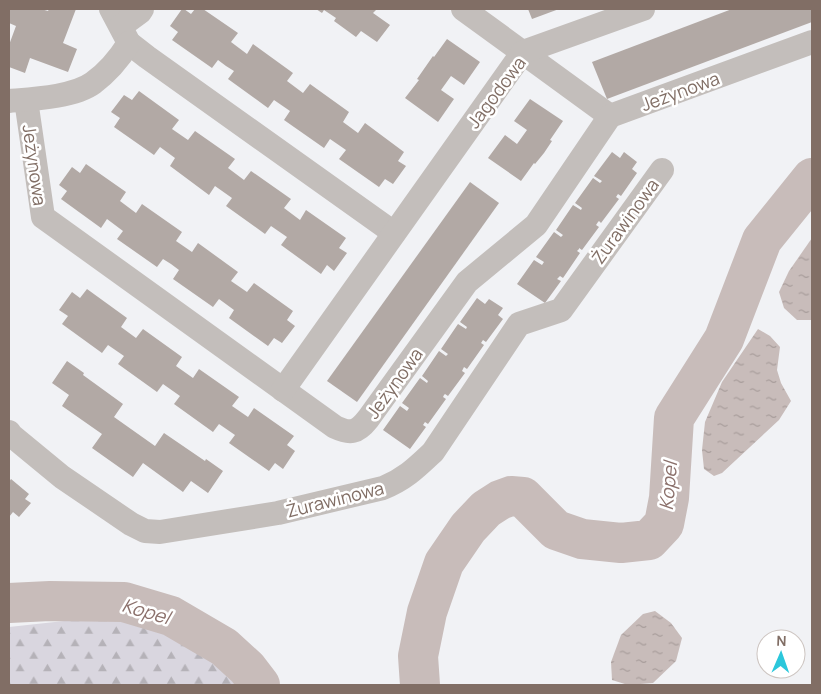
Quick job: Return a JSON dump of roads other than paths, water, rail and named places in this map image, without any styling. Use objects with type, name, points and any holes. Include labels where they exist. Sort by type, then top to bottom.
[{"type":"street","points":[[17,100],[77,91],[91,84],[115,63],[120,26],[142,9]]},
{"type":"street","points":[[463,9],[610,116]]},
{"type":"street","name":"Jagodowa","points":[[283,390],[523,52],[643,9]]},
{"type":"street","points":[[120,26],[155,63],[394,233]]},
{"type":"street","name":"Jeżynowa","points":[[17,100],[43,217],[335,427],[344,431],[354,431],[362,427],[467,282],[536,225],[610,116],[812,42]]},
{"type":"street","name":"Żurawinowa","points":[[9,432],[70,482],[130,524],[151,532],[278,513],[383,488],[397,482],[416,469],[433,452],[519,324],[561,310],[662,170]]},
{"type":"water","points":[[812,238],[812,320],[797,320],[784,308],[779,292],[789,271]]},
{"type":"water","points":[[758,329],[770,336],[780,347],[777,370],[781,383],[791,401],[779,420],[722,473],[714,476],[704,469],[702,450],[705,422],[722,382]]},
{"type":"water","points":[[655,611],[671,623],[682,638],[676,661],[653,683],[628,685],[612,680],[611,662],[621,635],[643,614]]},
{"type":"waterway","name":"Kopel","points":[[420,685],[418,656],[427,612],[444,563],[468,528],[486,509],[500,500],[511,496],[523,497],[556,530],[582,539],[621,543],[649,540],[664,524],[669,498],[674,418],[724,339],[762,240],[812,178]]},
{"type":"waterway","name":"Kopel","points":[[9,603],[50,601],[124,602],[171,616],[224,647],[247,668],[260,685]]}]
